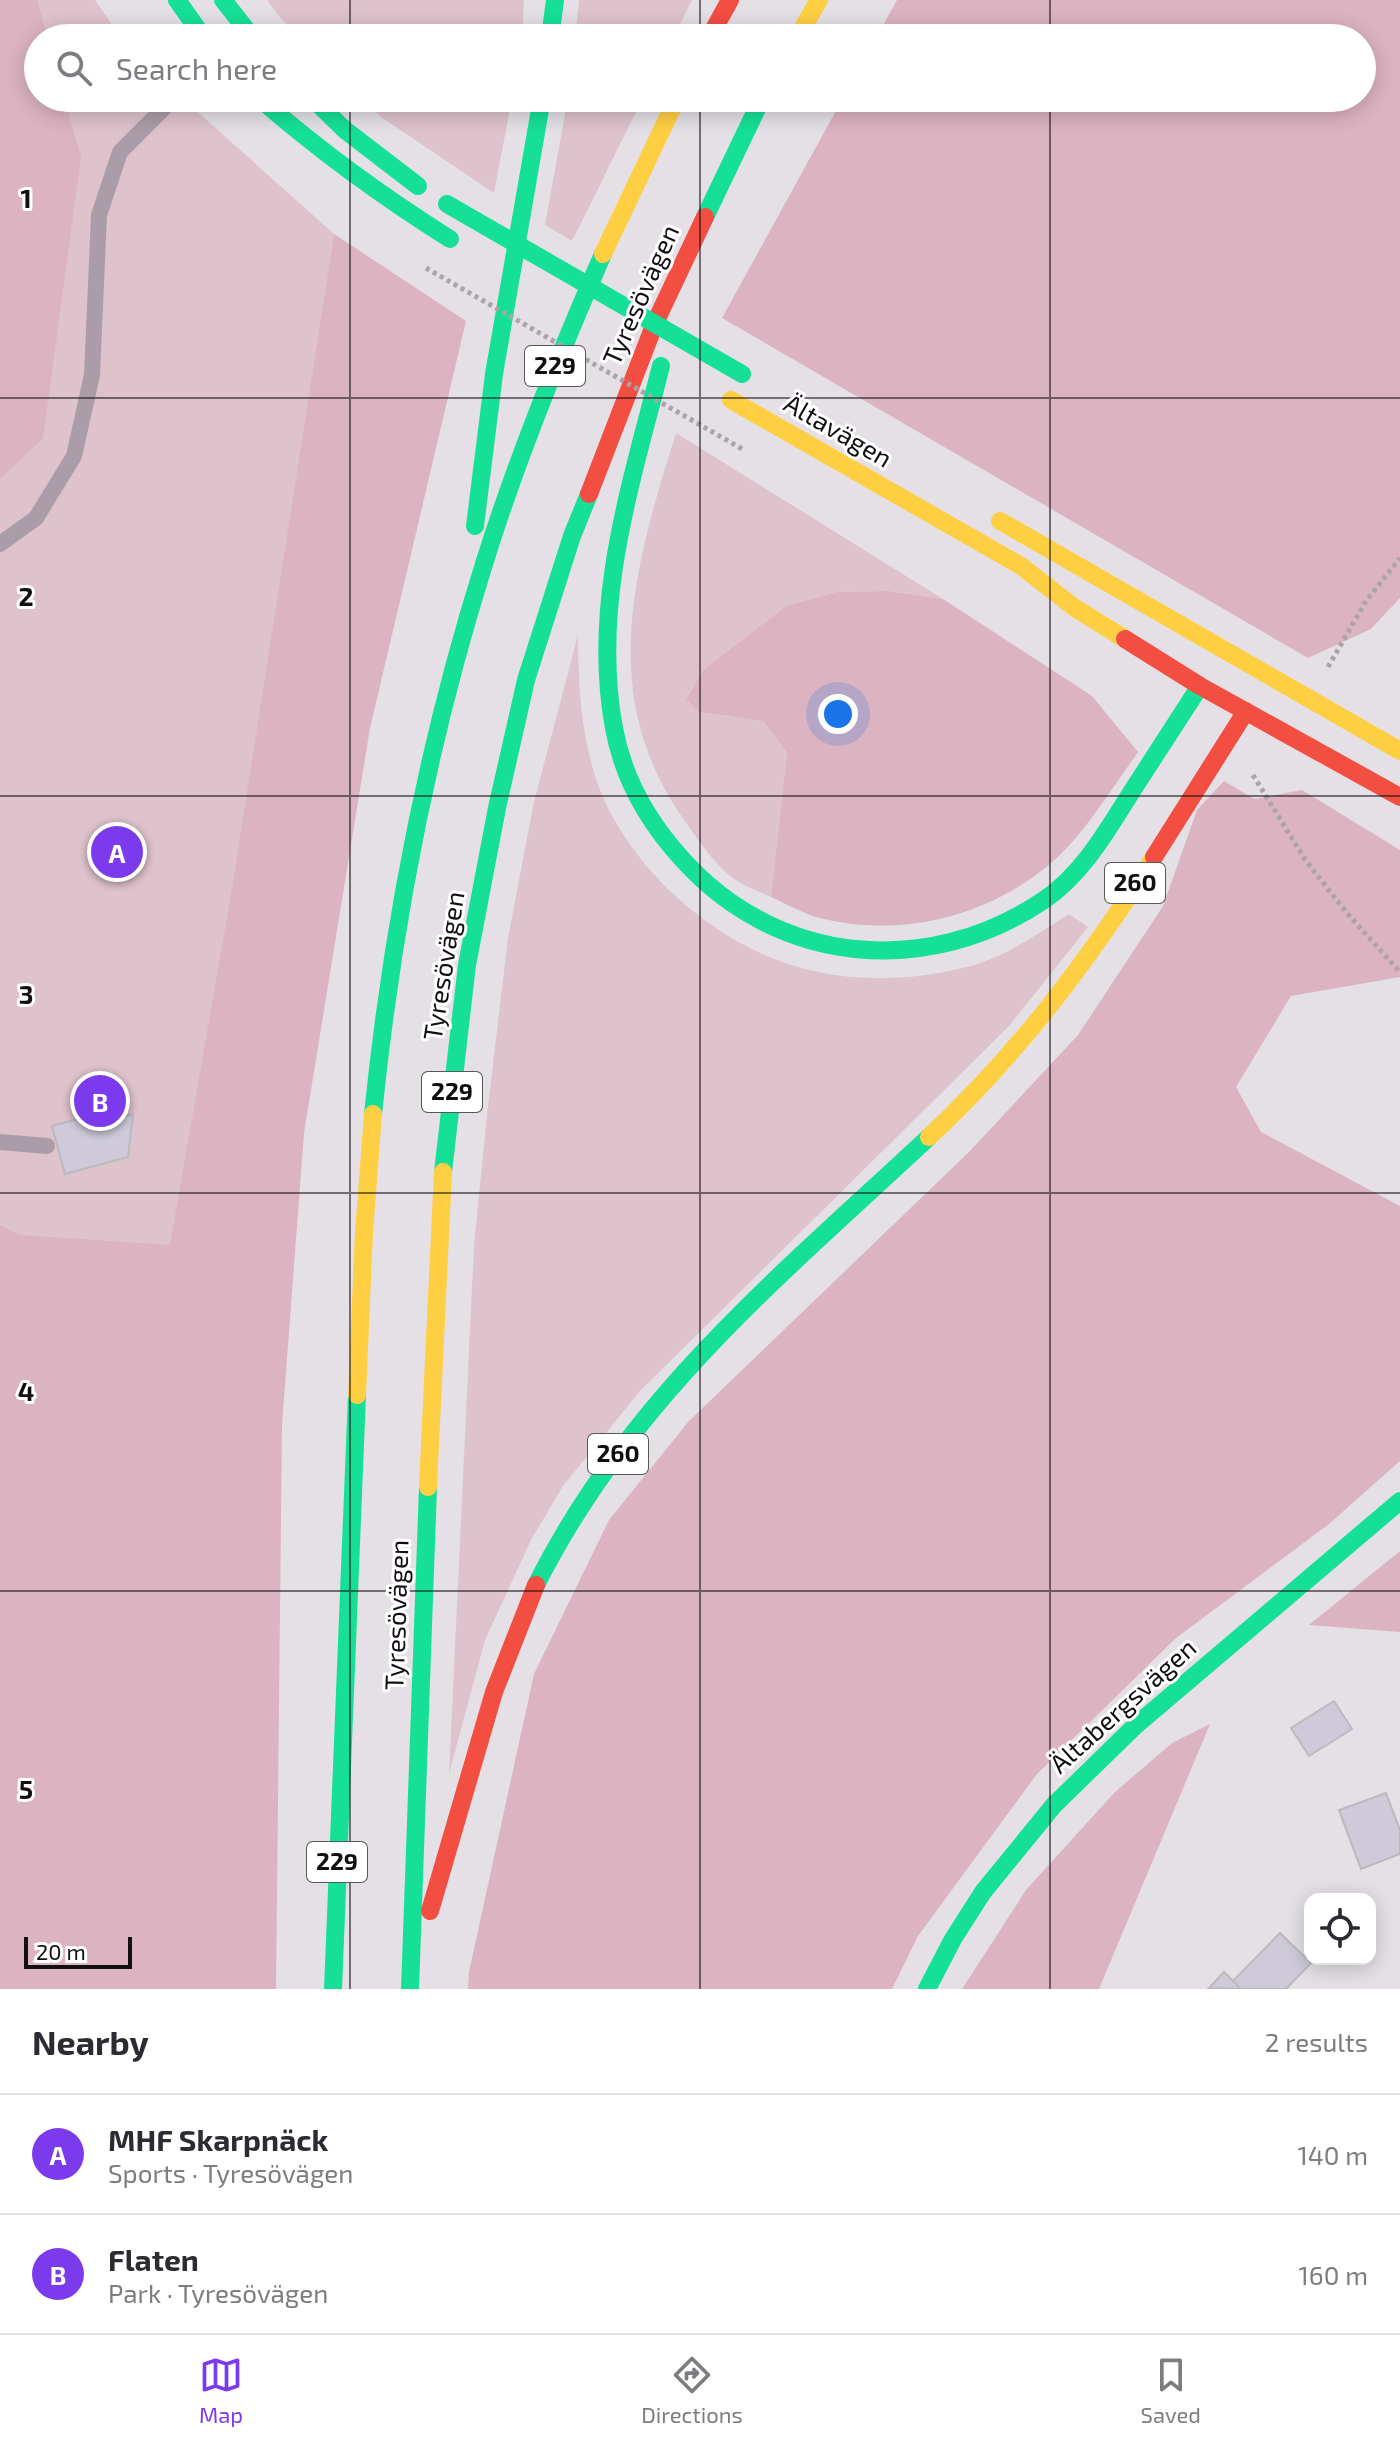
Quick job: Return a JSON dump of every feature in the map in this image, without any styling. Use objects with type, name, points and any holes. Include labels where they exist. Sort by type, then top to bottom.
[{"type":"main road","points":[[177,0],[194,24]]},
{"type":"main road","points":[[223,0],[237,24]]},
{"type":"main road","points":[[552,24],[555,0]]},
{"type":"main road","points":[[717,24],[730,0]]},
{"type":"main road","points":[[805,24],[819,0]]},
{"type":"main road","points":[[275,112],[369,188],[457,243]]},
{"type":"main road","points":[[326,112],[399,173],[447,204],[749,378]]},
{"type":"main road","points":[[460,644],[494,374],[540,112]]},
{"type":"main road","name":"Tyresövägen","points":[[333,1989],[341,1734],[366,1197],[380,1051],[405,897],[439,728],[460,644],[497,521],[528,432],[590,279],[670,112]]},
{"type":"main road","name":"Tyresövägen","points":[[410,1984],[442,1179],[467,965],[497,808],[526,680],[572,536],[616,417],[692,241],[755,112]]},
{"type":"main road","points":[[692,241],[631,486],[616,558],[606,633],[615,732],[627,775],[648,817],[676,855],[706,887],[737,910],[782,934],[830,948],[883,953],[931,948],[970,938],[1010,921],[1045,899],[1075,871],[1104,834],[1211,668]]},
{"type":"main road","points":[[490,262],[530,285]]},
{"type":"main road","points":[[557,300],[597,323]]},
{"type":"main road","points":[[624,339],[677,369]]},
{"type":"main road","name":"Ältavägen","points":[[724,396],[1021,566],[1075,608],[1211,668],[1257,693],[1400,751]]},
{"type":"main road","name":"Ältavägen","points":[[977,508],[1211,668],[1257,693],[1400,797]]},
{"type":"main road","name":"260","points":[[410,1984],[486,1716],[521,1618],[555,1550],[590,1492],[651,1409],[703,1349],[967,1099],[1016,1049],[1058,999],[1257,693]]},
{"type":"main road","name":"Ältabergsvägen","points":[[927,1989],[965,1915],[1068,1789],[1129,1730],[1400,1501]]},
{"type":"lane","points":[[0,544],[36,518],[74,456],[92,375],[99,215],[120,152],[160,112]]},
{"type":"lane","points":[[0,1142],[47,1146]]},
{"type":"path","points":[[426,268],[758,458]]},
{"type":"path","points":[[1324,676],[1366,601],[1400,558]]},
{"type":"path","points":[[1219,751],[1250,770],[1306,861],[1346,912],[1400,972]]},
{"type":"shaded area","points":[[0,0],[95,0],[111,24],[24,24],[24,112],[198,112],[334,234],[167,1313],[0,1989]]},
{"type":"shaded area","points":[[0,0],[37,0],[44,24],[24,24],[24,112],[68,112],[81,157],[43,438],[0,479]]},
{"type":"shaded area","points":[[267,0],[524,0],[523,24],[286,24]]},
{"type":"shaded area","points":[[579,0],[692,0],[680,24],[576,24]]},
{"type":"shaded area","points":[[897,0],[1400,0],[1400,598],[1371,629],[1308,658],[722,318],[835,112],[1376,112],[1376,24],[884,24]]},
{"type":"shaded area","points":[[376,112],[509,112],[494,193]]},
{"type":"shaded area","points":[[565,112],[636,112],[572,241],[545,225]]},
{"type":"shaded area","points":[[334,234],[466,321],[370,728],[304,1133],[282,1425],[276,1989],[0,1989],[0,1225],[19,1235],[170,1245],[232,889]]},
{"type":"shaded area","points":[[676,433],[943,599],[889,591],[836,592],[786,606],[703,670],[686,698],[699,712],[763,721],[787,753],[771,897],[733,878],[705,849],[655,770],[639,723],[631,676],[631,628],[637,580]]},
{"type":"shaded area","points":[[889,591],[943,599],[1092,696],[1138,752],[1075,839],[1026,882],[999,898],[940,919],[878,926],[816,917],[771,897],[787,753],[763,721],[699,712],[686,699],[703,670],[786,606],[836,592]]},
{"type":"shaded area","points":[[578,635],[580,690],[587,744],[596,779],[609,809],[626,839],[658,879],[701,918],[735,940],[770,957],[807,969],[845,976],[884,978],[925,975],[981,963],[1020,945],[1069,914],[1088,927],[1009,1026],[640,1391],[563,1486],[531,1540],[485,1640],[449,1774],[474,1245],[487,1115],[508,938],[534,802]]},
{"type":"shaded area","points":[[1224,781],[1254,799],[1302,790],[1400,850],[1400,977],[1291,996],[1236,1087],[1261,1132],[1400,1206],[1400,1461],[1329,1524],[1176,1638],[1037,1774],[918,1936],[892,1989],[468,1989],[469,1972],[534,1674],[609,1520],[689,1421],[969,1152],[1078,1035],[1163,906],[1197,810]]},
{"type":"shaded area","points":[[1400,1551],[1400,1632],[1309,1625]]},
{"type":"shaded area","points":[[1210,1724],[1099,1989],[962,1989],[1026,1890],[1115,1792],[1172,1743]]},
{"type":"building","points":[[103,1112],[105,1122],[133,1114],[128,1157],[65,1174],[52,1126]]},
{"type":"building","points":[[1334,1701],[1352,1729],[1309,1756],[1291,1728]]},
{"type":"building","points":[[1386,1793],[1400,1830],[1400,1854],[1361,1869],[1339,1810]]},
{"type":"building","points":[[1280,1933],[1304,1956],[1304,1965],[1309,1965],[1286,1989],[1241,1989],[1233,1981]]},
{"type":"building","points":[[1224,1972],[1241,1989],[1209,1988]]},
{"type":"traffic: fast","points":[[177,0],[194,24]]},
{"type":"traffic: fast","points":[[223,0],[242,24]]},
{"type":"traffic: fast","points":[[552,24],[555,0]]},
{"type":"traffic: fast","points":[[276,112],[352,173],[450,239]]},
{"type":"traffic: fast","points":[[326,112],[418,186]]},
{"type":"traffic: fast","points":[[475,526],[494,374],[540,112]]},
{"type":"traffic: fast","points":[[705,217],[755,112]]},
{"type":"traffic: fast","points":[[447,204],[742,374]]},
{"type":"traffic: fast","points":[[373,1114],[402,905],[429,767],[464,631],[510,485],[603,254]]},
{"type":"traffic: fast","points":[[661,366],[627,500],[611,591],[607,636],[608,682],[614,728],[624,765],[639,799],[671,846],[721,895],[763,922],[808,940],[855,949],[903,950],[952,942],[999,925],[1044,900],[1083,863],[1200,686]]},
{"type":"traffic: fast","points":[[443,1172],[467,965],[497,808],[526,680],[572,536],[589,494]]},
{"type":"traffic: fast","points":[[536,1585],[574,1518],[616,1456],[662,1398],[764,1291],[929,1137]]},
{"type":"traffic: fast","points":[[333,1989],[357,1395]]},
{"type":"traffic: fast","points":[[410,1989],[428,1487]]},
{"type":"traffic: fast","points":[[927,1989],[953,1939],[983,1892],[1054,1805],[1134,1727],[1400,1501]]},
{"type":"traffic: slow","points":[[805,24],[819,0]]},
{"type":"traffic: slow","points":[[603,254],[670,112]]},
{"type":"traffic: slow","points":[[731,400],[1021,566],[1075,608],[1125,639]]},
{"type":"traffic: slow","points":[[1000,521],[1400,751]]},
{"type":"traffic: slow","points":[[929,1137],[1022,1039],[1078,969],[1154,857]]},
{"type":"traffic: slow","points":[[357,1395],[373,1114]]},
{"type":"traffic: slow","points":[[428,1487],[443,1172]]},
{"type":"traffic: jam","points":[[717,24],[730,0]]},
{"type":"traffic: jam","points":[[589,494],[655,323],[705,217]]},
{"type":"traffic: jam","points":[[1125,639],[1200,686],[1400,797]]},
{"type":"traffic: jam","points":[[1154,857],[1246,711]]},
{"type":"traffic: jam","points":[[430,1911],[494,1692],[536,1585]]},
{"type":"place","name":"MHF Skarpnäck","points":[[117,852]]},
{"type":"place","name":"Flaten","points":[[100,1101]]}]
